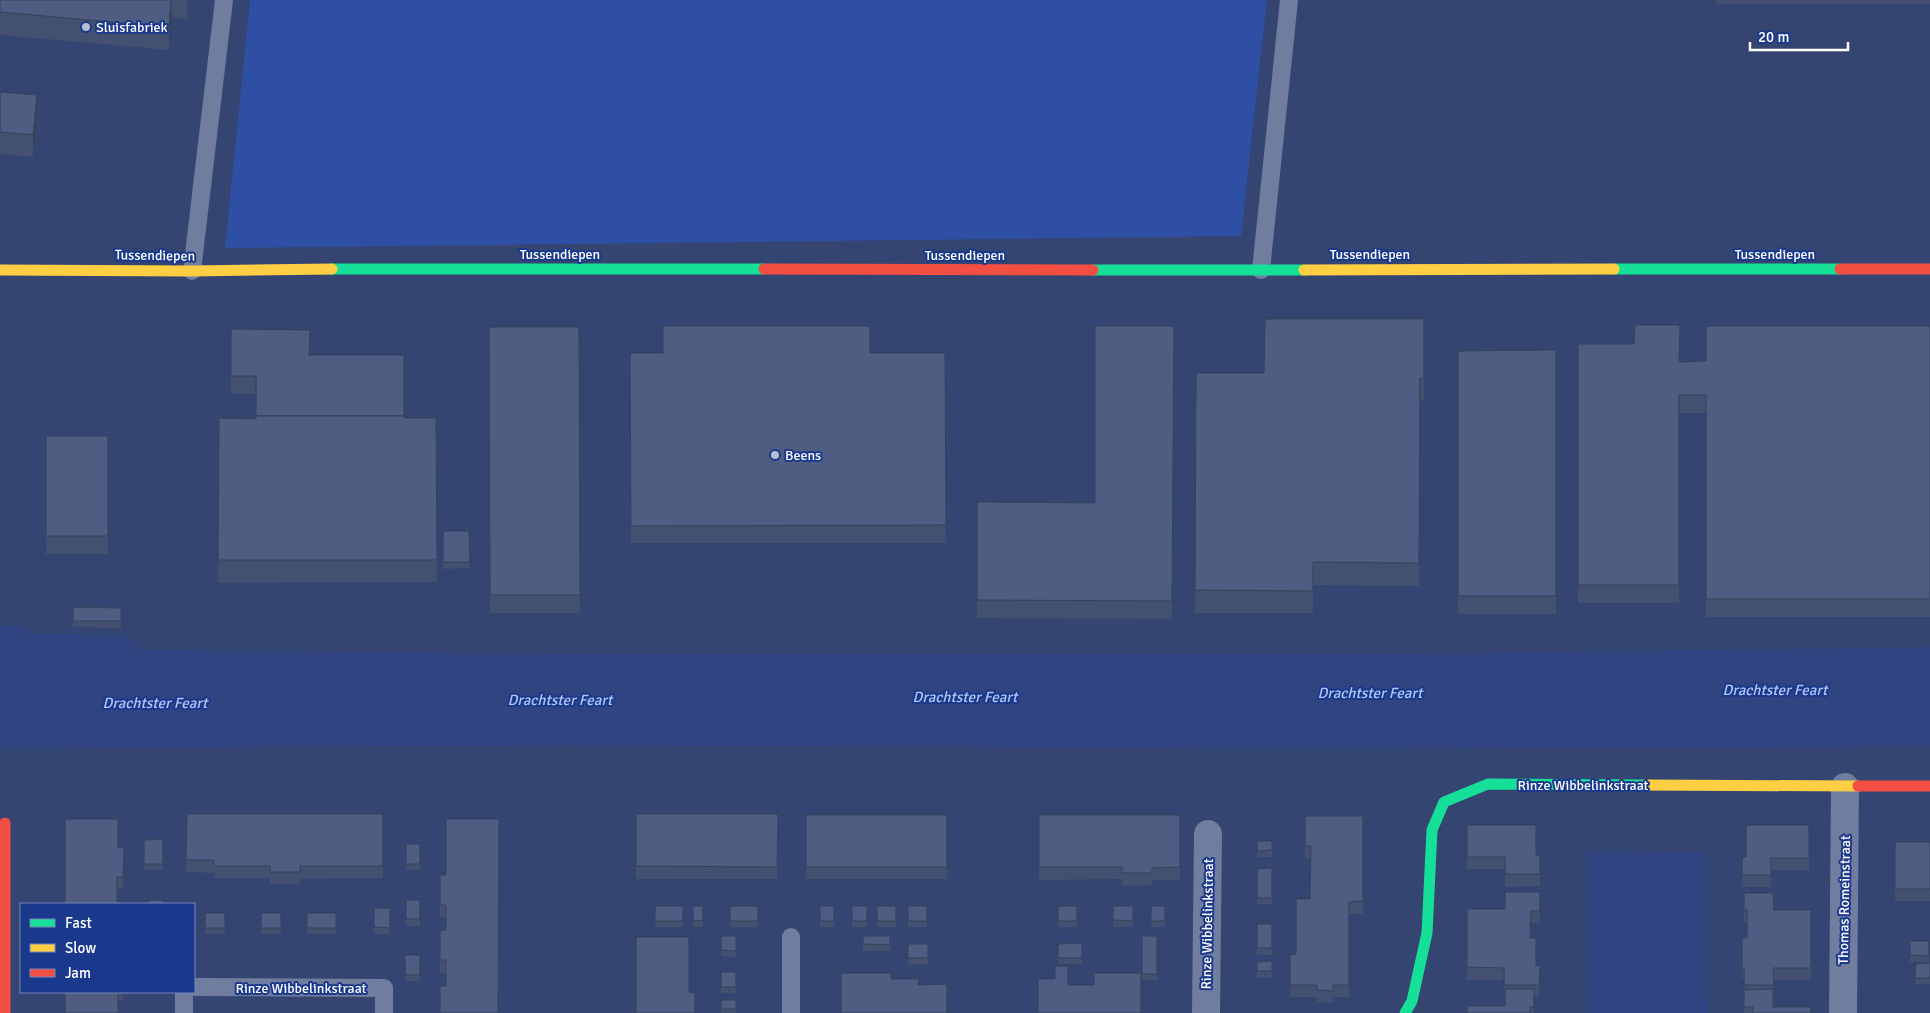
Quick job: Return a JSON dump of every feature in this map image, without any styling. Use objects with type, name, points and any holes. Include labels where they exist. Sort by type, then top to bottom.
[{"type":"street","name":"Tussendiepen","points":[[0,270],[192,271],[396,268],[1261,270],[1930,268]]},
{"type":"street","name":"Rinze Wibbelinkstraat","points":[[1413,1009],[1427,934],[1432,830],[1444,802],[1488,784],[1930,786]]},
{"type":"street","name":"Thomas Romeinstraat","points":[[1843,1013],[1846,787]]},
{"type":"street","points":[[5,823],[5,1013]]},
{"type":"street","name":"Rinze Wibbelinkstraat","points":[[1206,1013],[1208,834]]},
{"type":"lane","points":[[192,271],[224,0]]},
{"type":"lane","points":[[1261,270],[1289,0]]},
{"type":"lane","points":[[791,937],[791,1013]]},
{"type":"lane","name":"Rinze Wibbelinkstraat","points":[[195,987],[384,988],[384,1013]]},
{"type":"lane","points":[[184,993],[184,1013]]},
{"type":"shaded area","points":[[250,0],[1267,0],[1241,236],[225,248]]},
{"type":"water","name":"Drachtster Feart","points":[[0,626],[27,626],[28,634],[128,635],[141,650],[600,654],[1385,654],[1930,647],[1930,747],[1273,749],[566,745],[0,749]]},
{"type":"water","points":[[1586,851],[1706,852],[1707,1013],[1586,1013]]},
{"type":"building","points":[[0,0],[171,0],[169,27],[0,12]]},
{"type":"building","points":[[0,92],[37,95],[33,135],[0,132]]},
{"type":"building","points":[[1265,319],[1424,319],[1424,378],[1420,378],[1419,563],[1313,562],[1313,591],[1195,590],[1196,373],[1264,373]]},
{"type":"building","points":[[1635,325],[1680,325],[1679,362],[1706,361],[1706,326],[1930,326],[1930,599],[1706,599],[1706,395],[1679,395],[1679,585],[1578,585],[1578,344],[1634,344]]},
{"type":"building","points":[[663,326],[870,326],[870,353],[945,353],[946,525],[631,526],[630,353],[663,353]]},
{"type":"building","points":[[1095,326],[1174,326],[1172,601],[977,600],[977,502],[1095,503]]},
{"type":"building","points":[[489,327],[579,327],[580,595],[490,595]]},
{"type":"building","points":[[231,329],[310,330],[309,355],[404,355],[404,416],[256,416],[256,376],[231,376]]},
{"type":"building","points":[[1556,350],[1556,596],[1458,596],[1458,351]]},
{"type":"building","points":[[256,416],[404,416],[404,418],[436,418],[437,560],[218,560],[219,418],[256,419]]},
{"type":"building","points":[[46,436],[108,436],[108,536],[46,536]]},
{"type":"building","points":[[443,531],[469,531],[470,562],[443,562]]},
{"type":"building","points":[[73,607],[121,608],[121,621],[73,621]]},
{"type":"building","points":[[187,814],[383,814],[383,866],[300,866],[300,872],[270,872],[270,866],[214,866],[214,860],[186,860]]},
{"type":"building","points":[[636,814],[778,814],[777,867],[636,866]]},
{"type":"building","points":[[806,815],[947,815],[947,867],[806,867]]},
{"type":"building","points":[[1039,815],[1180,815],[1180,867],[1152,868],[1152,873],[1122,873],[1122,867],[1039,867]]},
{"type":"building","points":[[1305,816],[1363,816],[1363,901],[1349,902],[1349,985],[1333,985],[1333,991],[1317,990],[1317,985],[1290,985],[1290,955],[1296,954],[1296,899],[1310,899],[1311,846],[1305,846]]},
{"type":"building","points":[[65,819],[118,819],[118,847],[124,847],[123,877],[117,877],[117,903],[65,903]]},
{"type":"building","points":[[446,819],[499,819],[498,1013],[440,1013],[440,986],[446,986],[446,960],[440,960],[440,931],[446,930],[446,905],[440,905],[440,875],[446,875]]},
{"type":"building","points":[[1467,825],[1536,825],[1536,855],[1540,855],[1540,874],[1505,874],[1505,857],[1467,857]]},
{"type":"building","points":[[1746,825],[1809,825],[1809,858],[1771,858],[1771,875],[1742,875],[1742,857],[1746,857]]},
{"type":"building","points":[[163,839],[163,864],[144,864],[144,840]]},
{"type":"building","points":[[1257,841],[1272,841],[1272,850],[1257,851]]},
{"type":"building","points":[[1895,842],[1930,842],[1930,889],[1895,889]]},
{"type":"building","points":[[406,844],[420,844],[420,864],[406,864]]},
{"type":"building","points":[[1272,868],[1272,898],[1257,898],[1257,869]]},
{"type":"building","points":[[1505,892],[1540,892],[1540,911],[1531,911],[1530,938],[1536,938],[1536,966],[1540,965],[1539,985],[1504,985],[1504,968],[1467,967],[1467,909],[1505,909]]},
{"type":"building","points":[[1744,893],[1773,893],[1774,910],[1811,910],[1811,968],[1773,968],[1774,985],[1744,985],[1742,937],[1747,938],[1747,910],[1744,910]]},
{"type":"building","points":[[149,900],[163,900],[163,903],[149,903]]},
{"type":"building","points":[[406,900],[420,900],[420,919],[406,919]]},
{"type":"building","points":[[655,906],[683,906],[683,921],[655,921]]},
{"type":"building","points":[[693,906],[703,906],[703,921],[693,920]]},
{"type":"building","points":[[730,906],[758,906],[758,921],[730,921]]},
{"type":"building","points":[[820,906],[834,906],[834,921],[820,921]]},
{"type":"building","points":[[852,906],[867,906],[867,921],[852,921]]},
{"type":"building","points":[[877,906],[896,906],[896,921],[877,921]]},
{"type":"building","points":[[908,906],[927,906],[927,921],[908,921]]},
{"type":"building","points":[[1058,906],[1077,906],[1077,921],[1058,921]]},
{"type":"building","points":[[1113,906],[1133,906],[1133,921],[1113,920]]},
{"type":"building","points":[[1151,906],[1165,906],[1165,921],[1151,921]]},
{"type":"building","points":[[374,908],[390,908],[390,928],[374,927]]},
{"type":"building","points":[[205,913],[225,913],[225,928],[205,928]]},
{"type":"building","points":[[261,913],[281,913],[281,928],[261,928]]},
{"type":"building","points":[[307,913],[336,913],[336,928],[307,928]]},
{"type":"building","points":[[1257,924],[1272,924],[1272,948],[1257,948]]},
{"type":"building","points":[[721,936],[736,936],[736,951],[721,950]]},
{"type":"building","points":[[863,936],[890,936],[890,945],[863,944]]},
{"type":"building","points":[[1142,936],[1157,936],[1157,974],[1142,974]]},
{"type":"building","points":[[636,937],[689,937],[689,992],[695,993],[695,1013],[636,1013]]},
{"type":"building","points":[[1910,941],[1929,941],[1929,956],[1910,955]]},
{"type":"building","points":[[1082,943],[1082,958],[1058,958],[1058,944]]},
{"type":"building","points":[[908,944],[928,944],[928,958],[908,958]]},
{"type":"building","points":[[405,955],[420,955],[420,975],[405,975]]},
{"type":"building","points":[[1272,961],[1272,971],[1257,971],[1257,962]]},
{"type":"building","points":[[1930,963],[1930,978],[1915,978],[1916,964]]},
{"type":"building","points":[[1055,966],[1068,966],[1068,985],[1094,985],[1094,973],[1141,973],[1141,1013],[1038,1013],[1038,979],[1055,979]]},
{"type":"building","points":[[721,972],[736,972],[736,987],[721,987]]},
{"type":"building","points":[[841,973],[891,973],[891,979],[919,979],[918,985],[947,984],[947,1013],[841,1013]]},
{"type":"building","points":[[1505,989],[1534,989],[1534,1007],[1530,1007],[1530,1013],[1467,1013],[1467,1006],[1505,1006]]},
{"type":"building","points":[[1773,989],[1773,1007],[1811,1007],[1811,1013],[1753,1013],[1753,1007],[1744,1007],[1744,990]]},
{"type":"building","points":[[65,993],[118,993],[118,1013],[65,1013]]},
{"type":"building","points":[[721,1000],[736,1000],[736,1009],[721,1009]]},
{"type":"traffic: fast","points":[[332,269],[764,269]]},
{"type":"traffic: fast","points":[[1614,269],[1840,269]]},
{"type":"traffic: fast","points":[[1093,270],[1304,270]]},
{"type":"traffic: fast","points":[[1405,1013],[1412,1001],[1427,933],[1432,830],[1444,802],[1488,784],[1645,785]]},
{"type":"traffic: slow","points":[[0,270],[192,271],[332,269]]},
{"type":"traffic: slow","points":[[1304,270],[1614,269]]},
{"type":"traffic: slow","points":[[1645,785],[1858,786]]},
{"type":"traffic: jam","points":[[764,269],[1093,270]]},
{"type":"traffic: jam","points":[[1840,269],[1930,269]]},
{"type":"traffic: jam","points":[[1858,786],[1930,786]]},
{"type":"traffic: jam","points":[[5,823],[5,1013]]},
{"type":"place","name":"Sluisfabriek","points":[[86,27]]},
{"type":"place","name":"Beens","points":[[775,455]]}]
